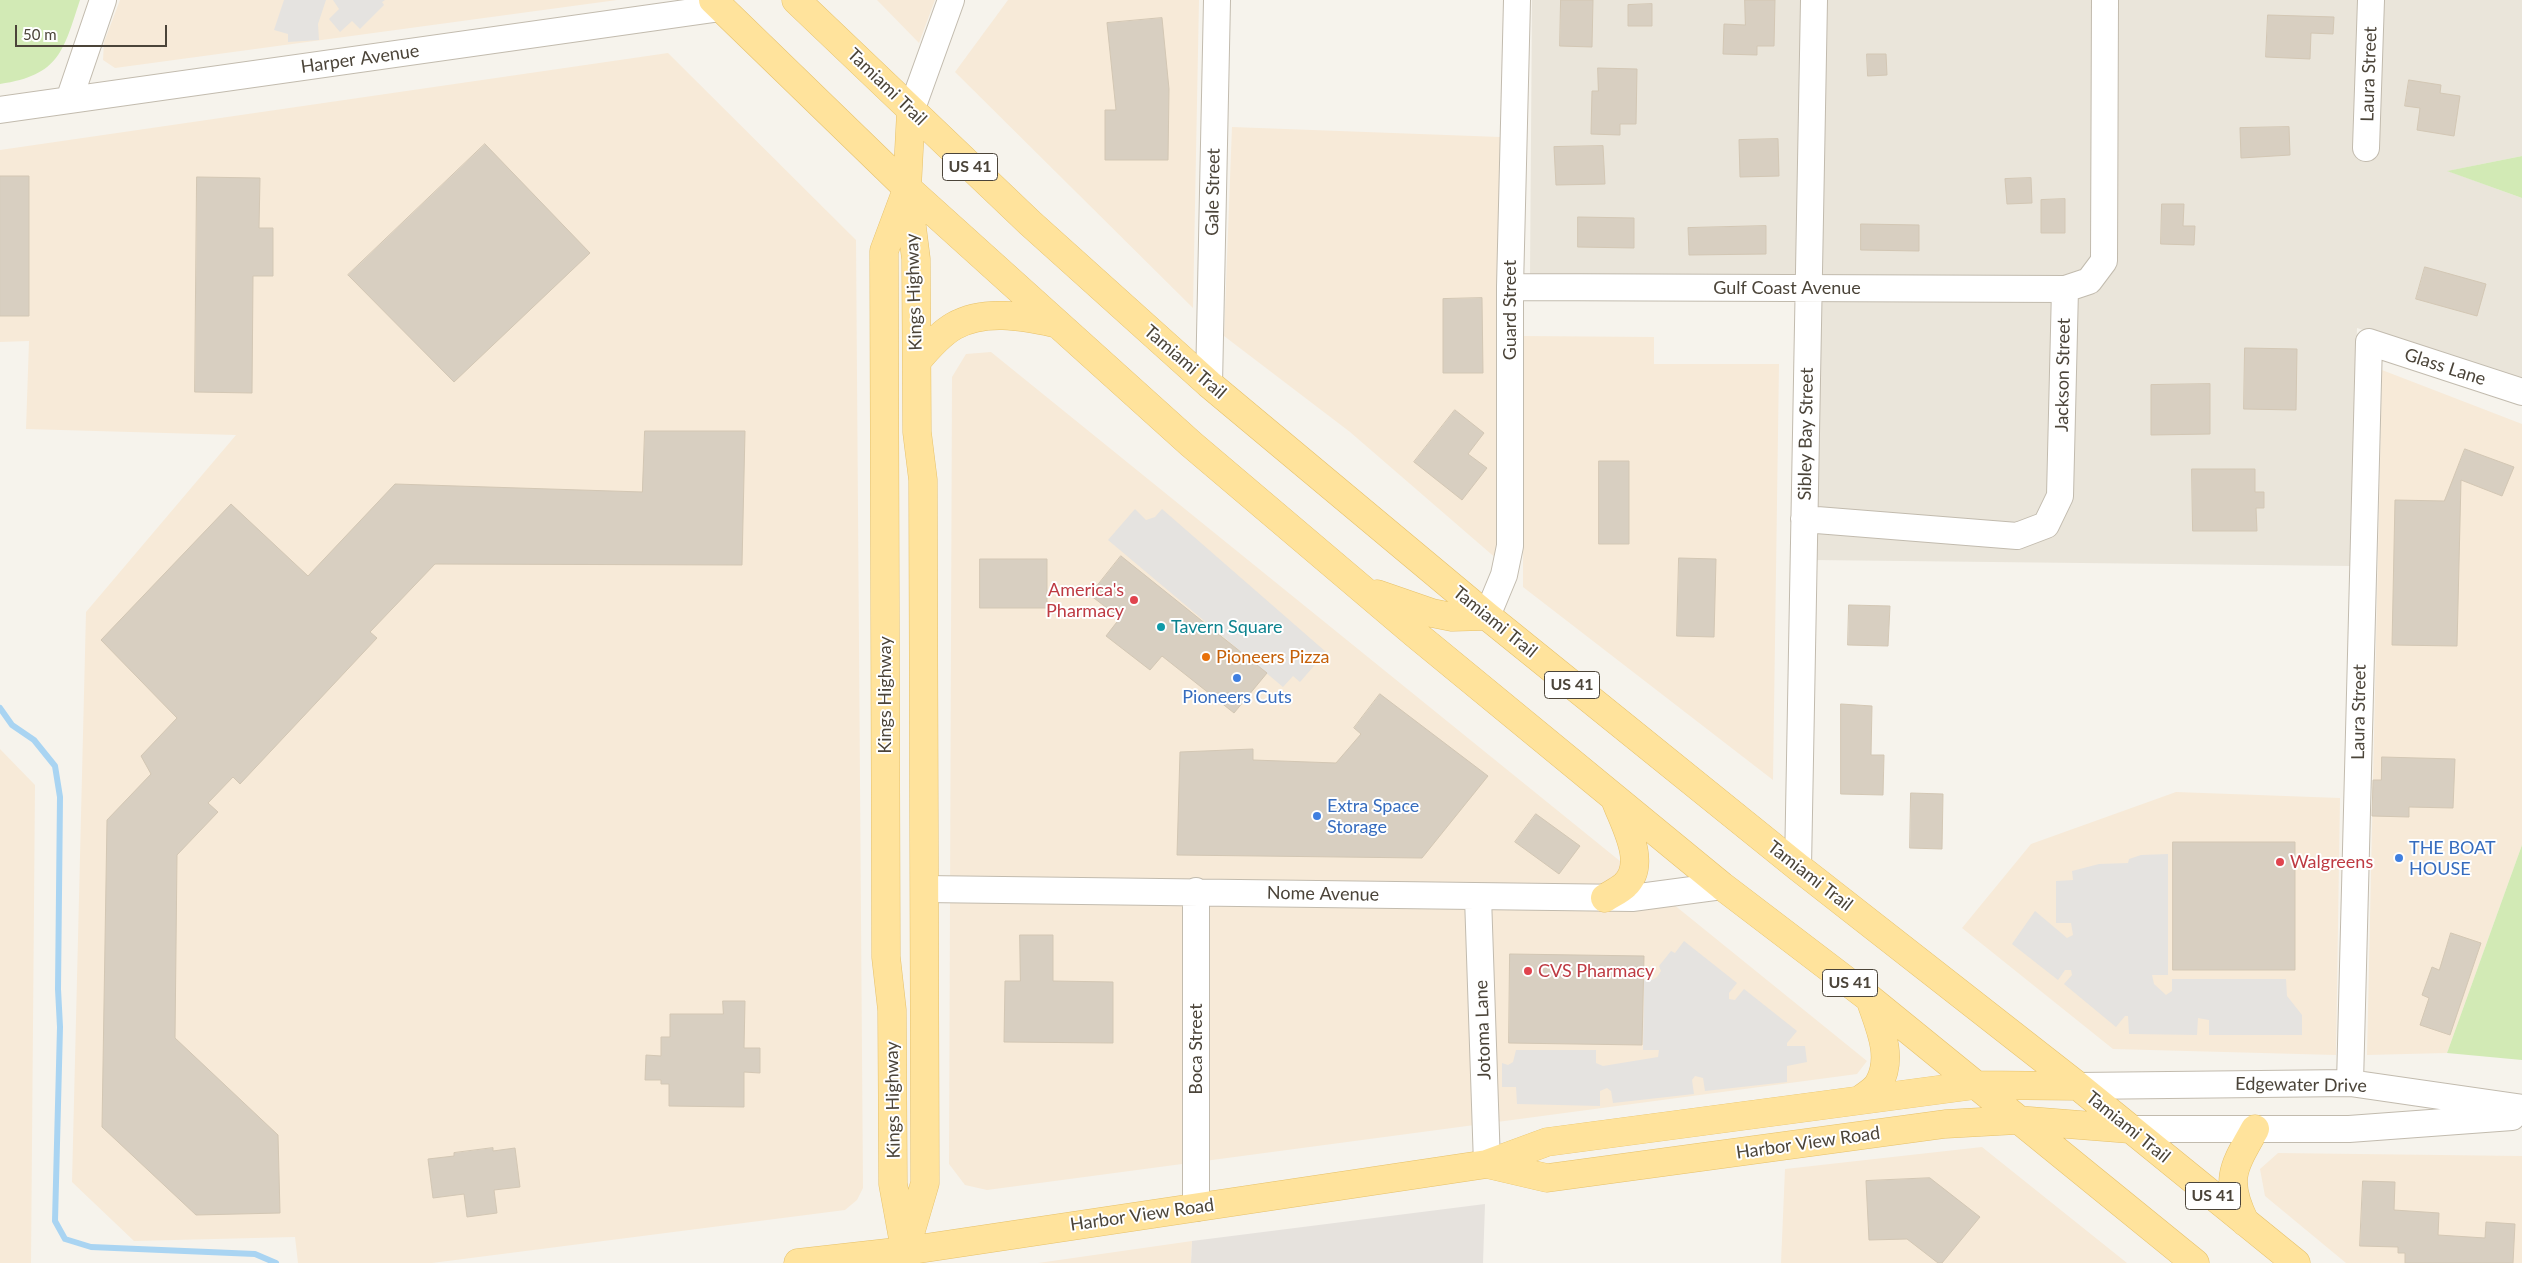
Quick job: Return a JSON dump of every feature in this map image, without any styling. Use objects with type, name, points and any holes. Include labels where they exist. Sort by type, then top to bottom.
[{"type":"main road","name":"Tamiami Trail","points":[[796,0],[1030,223],[1209,384],[1487,616],[1798,867],[2078,1086],[2296,1263]]},
{"type":"main road","name":"US 41","points":[[716,4],[907,188],[1054,323],[1191,444],[1615,799],[1722,886],[1869,998],[2195,1263]]},
{"type":"main road","points":[[907,188],[912,111]]},
{"type":"main road","name":"Kings Highway","points":[[905,1257],[925,1183],[923,480],[917,432],[916,259],[907,188]]},
{"type":"main road","name":"Kings Highway","points":[[905,1257],[893,1184],[892,1010],[886,957],[884,251],[907,188]]},
{"type":"main road","points":[[917,361],[954,326],[980,318],[1013,314],[1054,323]]},
{"type":"main road","points":[[885,564],[923,563]]},
{"type":"main road","points":[[1361,588],[1432,613],[1452,617],[1487,616]]},
{"type":"main road","points":[[1605,898],[1624,886],[1635,870],[1634,855],[1615,799]]},
{"type":"main road","points":[[1861,1099],[1879,1085],[1886,1063],[1885,1041],[1869,998]]},
{"type":"main road","name":"Harbor View Road","points":[[798,1263],[905,1257],[1196,1208],[1487,1164],[1547,1142],[1975,1085],[2078,1086]]},
{"type":"main road","name":"Harbor View Road","points":[[1487,1164],[1547,1178],[1945,1124],[2017,1120],[2130,1128]]},
{"type":"main road","points":[[2245,1222],[2234,1200],[2233,1177],[2236,1160],[2255,1129]]},
{"type":"street","points":[[70,100],[103,0]]},
{"type":"street","points":[[912,111],[951,0]]},
{"type":"street","name":"Gale Street","points":[[1209,384],[1217,0]]},
{"type":"street","name":"Guard Street","points":[[1487,616],[1504,575],[1510,546],[1510,287],[1517,0]]},
{"type":"street","name":"Sibley Bay Street","points":[[1798,867],[1814,0]]},
{"type":"street","points":[[2065,288],[2089,281],[2104,261],[2105,0]]},
{"type":"street","name":"Laura Street","points":[[2366,148],[2371,0]]},
{"type":"street","name":"Harper Avenue","points":[[0,110],[716,4]]},
{"type":"street","name":"Gulf Coast Avenue","points":[[1510,287],[2065,288]]},
{"type":"street","name":"Jackson Street","points":[[1804,520],[2017,536],[2046,524],[2060,496],[2065,288]]},
{"type":"street","name":"Laura Street","points":[[2350,1083],[2369,342]]},
{"type":"street","name":"Glass Lane","points":[[2369,342],[2522,392]]},
{"type":"street","name":"Nome Avenue","points":[[924,889],[1632,898],[1722,886]]},
{"type":"street","name":"Boca Street","points":[[1196,891],[1196,1208]]},
{"type":"street","name":"Jotoma Lane","points":[[1478,897],[1487,1164]]},
{"type":"street","name":"Edgewater Drive","points":[[2078,1086],[2350,1083],[2522,1108]]},
{"type":"street","points":[[2130,1128],[2349,1128],[2522,1116]]},
{"type":"shaded area","points":[[120,0],[617,0],[115,68],[103,60],[104,42]]},
{"type":"shaded area","points":[[284,0],[326,0],[318,24],[319,40],[288,42],[288,34],[274,30]]},
{"type":"shaded area","points":[[333,0],[385,0],[382,2],[384,5],[360,29],[352,21],[340,32],[329,19],[339,9]]},
{"type":"shaded area","points":[[877,0],[935,0],[919,43]]},
{"type":"shaded area","points":[[1008,0],[1199,0],[1193,308],[955,72]]},
{"type":"shaded area","points":[[1532,0],[2522,0],[2522,156],[2448,171],[2522,198],[2522,382],[2357,328],[2350,566],[1813,560],[1817,276],[1530,276]]},
{"type":"shaded area","points":[[668,53],[856,240],[863,1188],[857,1200],[845,1210],[432,1263],[298,1263],[295,1237],[134,1241],[72,1182],[86,612],[236,435],[26,429],[29,341],[0,342],[0,150]]},
{"type":"shaded area","points":[[1232,127],[1500,137],[1498,560],[1350,432],[1224,336]]},
{"type":"shaded area","points":[[1523,336],[1654,337],[1654,364],[1779,364],[1773,780],[1523,587]]},
{"type":"shaded area","points":[[991,352],[1867,1061],[1857,1074],[987,1190],[965,1185],[949,1164],[952,377],[966,354]]},
{"type":"shaded area","points":[[2382,370],[2522,424],[2522,845],[2447,1053],[2367,1055]]},
{"type":"shaded area","points":[[1135,509],[1146,520],[1155,517],[1162,509],[1326,652],[1300,682],[1293,676],[1283,687],[1108,540]]},
{"type":"shaded area","points":[[0,749],[35,785],[31,1263],[0,1263]]},
{"type":"shaded area","points":[[2176,792],[2340,798],[2336,1055],[2113,1049],[1962,928],[2031,844]]},
{"type":"shaded area","points":[[2168,854],[2168,975],[2152,975],[2154,984],[2166,995],[2172,991],[2172,979],[2286,979],[2287,996],[2302,1015],[2302,1035],[2209,1035],[2209,1020],[2198,1018],[2197,1035],[2129,1034],[2128,1016],[2125,1016],[2116,1027],[2064,984],[2072,975],[2071,970],[2065,970],[2058,980],[2012,944],[2035,911],[2067,938],[2073,935],[2071,923],[2056,923],[2056,881],[2073,880],[2072,871],[2099,864],[2128,863],[2129,859],[2141,855]]},
{"type":"shaded area","points":[[1684,941],[1737,983],[1729,993],[1729,999],[1735,1000],[1744,989],[1797,1031],[1787,1043],[1787,1046],[1805,1046],[1807,1062],[1787,1066],[1787,1082],[1705,1091],[1703,1078],[1695,1076],[1692,1080],[1694,1094],[1613,1103],[1611,1091],[1607,1088],[1600,1091],[1600,1106],[1517,1104],[1516,1087],[1502,1087],[1502,1063],[1508,1065],[1513,1062],[1516,1050],[1596,1050],[1596,1063],[1603,1066],[1658,1057],[1659,1050],[1643,1050],[1644,980],[1652,980],[1657,977],[1661,971],[1659,966],[1671,951],[1675,953]]},
{"type":"shaded area","points":[[1982,1147],[2127,1263],[1781,1263],[1785,1169]]},
{"type":"shaded area","points":[[2278,1153],[2522,1156],[2522,1263],[2346,1263],[2265,1196],[2260,1169]]},
{"type":"shaded area","points":[[1485,1204],[1483,1263],[1191,1263],[1192,1241]]},
{"type":"shaded area","points":[[1192,1241],[1191,1263],[1038,1263]]},
{"type":"green space","points":[[0,0],[80,0],[69,33],[56,58],[47,67],[35,74],[20,80],[0,84]]},
{"type":"green space","points":[[2522,156],[2522,198],[2447,171]]},
{"type":"green space","points":[[2522,845],[2522,1060],[2447,1053]]},
{"type":"building","points":[[1561,0],[1593,0],[1592,47],[1560,46]]},
{"type":"building","points":[[1745,0],[1775,0],[1774,46],[1757,46],[1757,55],[1723,54],[1724,24],[1745,25]]},
{"type":"building","points":[[1652,4],[1652,26],[1628,26],[1628,5]]},
{"type":"building","points":[[2268,15],[2334,17],[2333,34],[2311,33],[2310,59],[2266,57]]},
{"type":"building","points":[[1162,18],[1169,89],[1168,160],[1105,160],[1105,110],[1116,110],[1107,23]]},
{"type":"building","points":[[1867,54],[1886,54],[1887,75],[1868,76]]},
{"type":"building","points":[[1598,68],[1637,69],[1636,124],[1620,124],[1620,135],[1591,134],[1592,91],[1598,91]]},
{"type":"building","points":[[2409,80],[2441,85],[2440,93],[2460,96],[2454,136],[2417,130],[2420,108],[2405,106]]},
{"type":"building","points":[[2289,127],[2290,155],[2241,158],[2240,128]]},
{"type":"building","points":[[1778,139],[1779,176],[1740,177],[1739,140]]},
{"type":"building","points":[[485,144],[590,253],[454,382],[348,275]]},
{"type":"building","points":[[1603,146],[1605,184],[1556,185],[1554,147]]},
{"type":"building","points":[[0,176],[29,176],[29,316],[0,316]]},
{"type":"building","points":[[197,177],[260,178],[259,228],[273,228],[273,276],[253,276],[252,393],[195,392]]},
{"type":"building","points":[[2031,178],[2032,203],[2007,204],[2005,179]]},
{"type":"building","points":[[2065,199],[2065,233],[2041,233],[2041,200]]},
{"type":"building","points":[[2162,204],[2184,204],[2183,226],[2195,226],[2194,245],[2161,244]]},
{"type":"building","points":[[1578,217],[1634,218],[1634,248],[1578,247]]},
{"type":"building","points":[[1861,224],[1919,225],[1919,251],[1861,250]]},
{"type":"building","points":[[1766,226],[1766,254],[1689,255],[1688,228]]},
{"type":"building","points":[[2425,267],[2486,284],[2477,316],[2416,299]]},
{"type":"building","points":[[1482,298],[1483,373],[1443,373],[1443,299]]},
{"type":"building","points":[[2245,348],[2297,349],[2296,410],[2244,409]]},
{"type":"building","points":[[2210,384],[2210,434],[2151,435],[2151,385]]},
{"type":"building","points":[[1455,410],[1484,433],[1468,454],[1487,468],[1462,500],[1414,462]]},
{"type":"building","points":[[645,431],[745,431],[742,565],[435,564],[370,632],[377,638],[240,784],[233,777],[208,803],[218,812],[177,855],[175,1038],[278,1135],[280,1213],[196,1215],[102,1127],[107,820],[151,774],[141,756],[177,718],[101,640],[231,504],[308,576],[395,484],[642,492]]},
{"type":"building","points":[[2465,449],[2514,467],[2502,496],[2461,480],[2457,646],[2392,645],[2395,500],[2444,501]]},
{"type":"building","points":[[1599,461],[1629,461],[1629,544],[1599,544]]},
{"type":"building","points":[[2192,469],[2255,469],[2255,492],[2264,492],[2264,508],[2256,508],[2257,531],[2193,531]]},
{"type":"building","name":"Tavern Square","points":[[1121,556],[1267,673],[1234,713],[1162,656],[1150,670],[1106,636],[1120,618],[1090,595]]},
{"type":"building","points":[[1679,558],[1716,559],[1714,637],[1677,636]]},
{"type":"building","points":[[980,559],[1047,559],[1047,608],[980,608]]},
{"type":"building","points":[[1849,605],[1890,606],[1888,646],[1848,645]]},
{"type":"building","name":"Extra Space Storage","points":[[1380,694],[1488,776],[1422,858],[1177,855],[1180,752],[1253,749],[1253,760],[1336,763],[1361,734],[1354,728]]},
{"type":"building","points":[[1841,704],[1872,706],[1871,755],[1884,755],[1883,795],[1841,794]]},
{"type":"building","points":[[2382,757],[2455,759],[2453,808],[2409,807],[2409,817],[2372,816],[2373,780],[2381,780]]},
{"type":"building","points":[[1911,793],[1943,794],[1942,849],[1910,848]]},
{"type":"building","points":[[1536,814],[1580,846],[1559,874],[1515,842]]},
{"type":"building","name":"Walgreens","points":[[2173,842],[2295,842],[2295,970],[2173,970]]},
{"type":"building","points":[[2451,933],[2481,943],[2450,1035],[2420,1025],[2429,998],[2422,995],[2432,967],[2439,970]]},
{"type":"building","points":[[1020,935],[1053,935],[1053,981],[1113,982],[1113,1043],[1004,1042],[1005,981],[1020,981]]},
{"type":"building","name":"CVS Pharmacy","points":[[1510,954],[1644,956],[1642,1045],[1509,1043]]},
{"type":"building","points":[[723,1001],[745,1001],[744,1048],[760,1048],[760,1073],[744,1072],[744,1107],[669,1106],[669,1084],[661,1084],[661,1080],[645,1080],[646,1055],[661,1056],[661,1037],[670,1037],[670,1014],[723,1014]]},
{"type":"building","points":[[493,1148],[493,1151],[515,1148],[520,1187],[494,1190],[497,1213],[467,1217],[464,1194],[433,1198],[428,1159],[454,1156],[454,1153]]},
{"type":"building","points":[[1930,1178],[1980,1217],[1942,1263],[1938,1263],[1907,1239],[1869,1240],[1866,1181]]},
{"type":"building","points":[[2363,1181],[2395,1182],[2394,1210],[2439,1213],[2438,1235],[2485,1238],[2486,1222],[2515,1224],[2513,1263],[2405,1263],[2405,1253],[2398,1253],[2398,1247],[2360,1246]]},
{"type":"waterway","points":[[0,708],[12,725],[34,740],[55,766],[60,797],[58,989],[60,1027],[55,1221],[65,1239],[91,1247],[255,1254],[276,1263]]},
{"type":"place","name":"America's Pharmacy","points":[[1134,600]]},
{"type":"place","name":"Tavern Square","points":[[1161,627]]},
{"type":"place","name":"Pioneers Pizza","points":[[1206,657]]},
{"type":"place","name":"Pioneers Cuts","points":[[1237,678]]},
{"type":"place","name":"Extra Space Storage","points":[[1317,816]]},
{"type":"place","name":"THE BOAT HOUSE","points":[[2399,858]]},
{"type":"place","name":"Walgreens","points":[[2280,862]]},
{"type":"place","name":"CVS Pharmacy","points":[[1528,971]]}]
